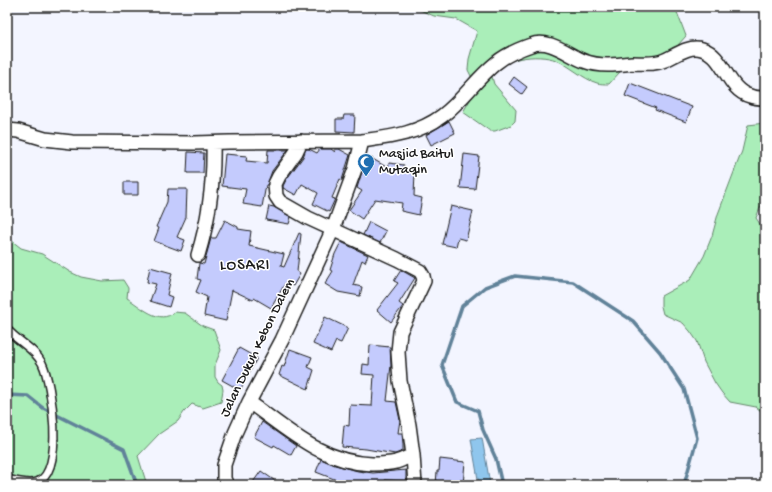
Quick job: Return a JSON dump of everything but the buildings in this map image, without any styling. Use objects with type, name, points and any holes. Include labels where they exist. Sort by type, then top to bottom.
[{"type":"street","points":[[7,130],[18,131],[45,139],[72,142],[150,144],[362,140],[383,138],[412,132],[434,121],[451,107],[496,63],[533,44],[544,44],[555,47],[593,64],[610,65],[658,62],[686,50],[698,48],[710,53],[719,62],[730,81],[739,91],[750,96],[765,98]]},
{"type":"street","name":"Jalan Dukuh Kebon Dalem","points":[[227,485],[224,479],[224,465],[235,433],[249,402],[282,340],[333,229],[355,168],[362,140]]},
{"type":"street","points":[[300,141],[296,152],[275,184],[276,196],[280,202],[289,208],[397,259],[420,271],[423,276],[424,281],[400,332],[398,352],[400,381],[409,425],[413,455],[415,485]]},
{"type":"street","points":[[198,256],[207,222],[214,162],[213,143]]},
{"type":"street","points":[[249,402],[318,450],[343,461],[368,464],[388,463],[413,455]]},
{"type":"lane","points":[[7,330],[37,355],[46,374],[54,420],[52,461],[49,470],[43,478],[38,482],[32,483],[7,479]]},
{"type":"green space","points":[[413,7],[675,7],[686,36],[670,54],[630,61],[609,84],[600,84],[592,81],[561,62],[548,58],[530,57],[511,61],[496,70],[492,77],[494,84],[516,110],[515,121],[511,125],[495,131],[490,131],[463,112],[477,88],[468,70],[469,59],[477,31],[456,19],[434,16]]},
{"type":"green space","points":[[765,123],[765,195],[756,218],[765,230],[765,414],[756,407],[730,402],[722,393],[704,362],[697,341],[690,331],[683,323],[663,314],[661,296],[690,280],[704,256],[712,236],[718,214],[742,151],[748,125]]},
{"type":"green space","points":[[7,237],[21,248],[42,254],[70,272],[81,277],[102,281],[123,280],[128,288],[127,298],[144,310],[156,316],[168,316],[174,312],[185,313],[203,326],[214,330],[221,350],[215,365],[215,377],[222,385],[223,390],[221,402],[203,408],[192,404],[178,421],[159,434],[138,456],[147,485],[7,485]]},
{"type":"water","points":[[482,438],[490,484],[479,485],[471,439]]},
{"type":"waterway","points":[[502,485],[496,459],[483,430],[478,411],[457,402],[442,365],[462,306],[485,287],[515,276],[573,282],[633,321],[660,352],[684,389],[697,438],[684,485]]},
{"type":"waterway","points":[[7,395],[28,396],[43,408],[124,449],[137,485]]},
{"type":"place","name":"Masjid Baitul Mutaqin","points":[[366,177]]},
{"type":"district","name":"LOSARI","points":[[245,266]]}]
